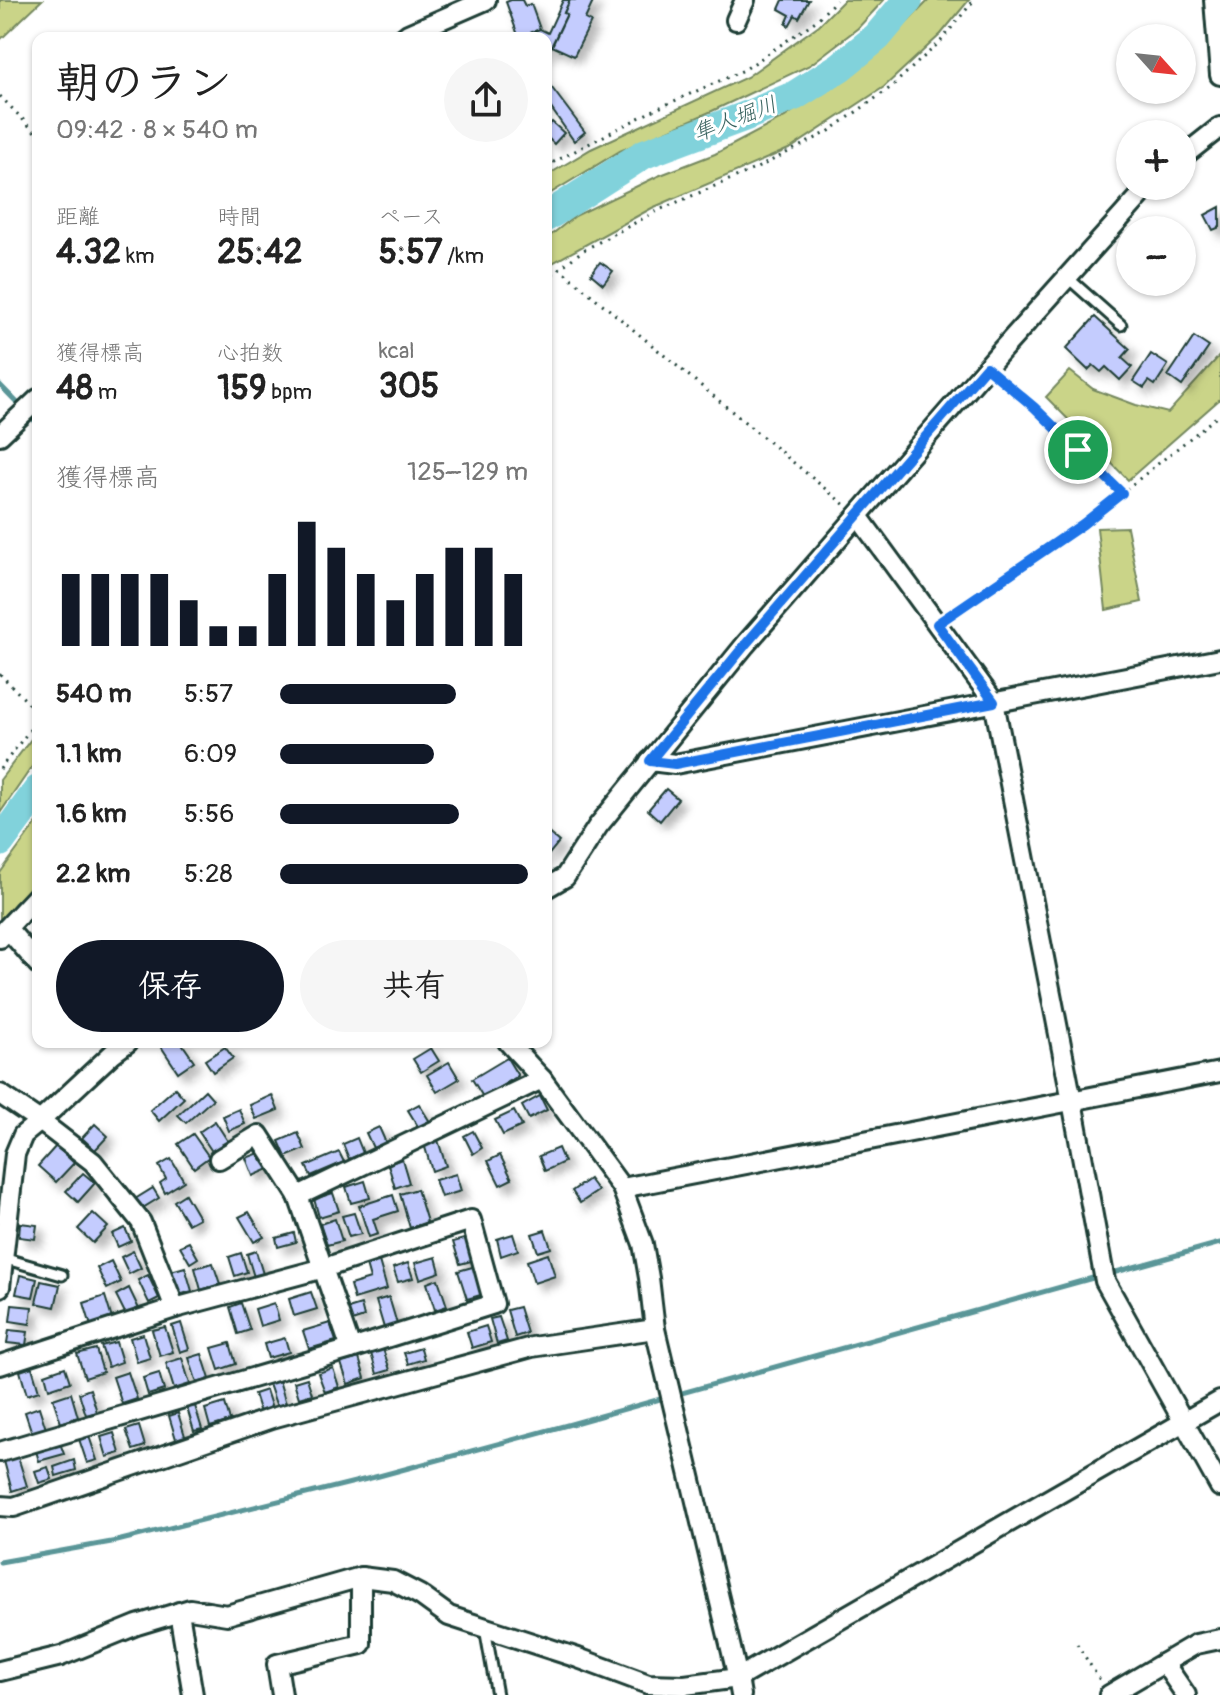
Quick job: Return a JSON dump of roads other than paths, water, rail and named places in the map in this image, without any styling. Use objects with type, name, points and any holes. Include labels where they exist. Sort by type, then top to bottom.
[{"type":"street","points":[[736,20],[745,0]]},
{"type":"street","points":[[1214,0],[1220,75]]},
{"type":"street","points":[[412,32],[477,2]]},
{"type":"street","points":[[1196,146],[1220,127]]},
{"type":"street","points":[[552,885],[565,877],[598,826],[745,645],[986,367],[1136,200]]},
{"type":"street","points":[[0,435],[32,405]]},
{"type":"street","points":[[858,516],[994,702],[1105,1281],[1220,1487]]},
{"type":"street","points":[[650,761],[675,764],[1220,659]]},
{"type":"street","points":[[32,902],[4,933],[32,959]]},
{"type":"street","points":[[0,1287],[15,1154],[23,1135],[113,1048]]},
{"type":"street","points":[[514,1048],[542,1079],[622,1188],[643,1244],[655,1329],[739,1687]]},
{"type":"street","points":[[622,1188],[1220,1072]]},
{"type":"street","points":[[298,1196],[542,1079]]},
{"type":"street","points":[[0,1094],[93,1162],[141,1222],[175,1308]]},
{"type":"street","points":[[219,1159],[259,1135],[298,1196],[351,1349]]},
{"type":"street","points":[[0,1365],[175,1308],[324,1268],[471,1220],[494,1304],[0,1452]]},
{"type":"street","points":[[0,1506],[14,1507],[272,1418],[532,1347],[655,1329]]},
{"type":"street","points":[[0,1671],[61,1656],[137,1625],[190,1609],[227,1615],[361,1577],[393,1581],[420,1595],[449,1616],[648,1684],[739,1687],[1220,1401]]},
{"type":"street","points":[[282,1695],[277,1664],[361,1644],[361,1577]]},
{"type":"street","points":[[179,1612],[193,1695]]},
{"type":"street","points":[[1109,1695],[1196,1644],[1220,1639]]},
{"type":"street","points":[[1164,1663],[1186,1695]]},
{"type":"lane","points":[[1067,277],[1121,325]]},
{"type":"lane","points":[[3,1258],[62,1275]]},
{"type":"lane","points":[[485,1628],[497,1695]]},
{"type":"waterway","name":"隼人堀川","points":[[552,213],[644,154],[794,96],[840,67],[877,37],[908,0]]},
{"type":"waterway","points":[[0,385],[32,418]]},
{"type":"waterway","name":"隼人堀川","points":[[0,842],[32,798]]},
{"type":"waterway","points":[[1109,1274],[1220,1243]]},
{"type":"waterway","points":[[0,1562],[117,1541],[379,1476],[1100,1276]]}]
